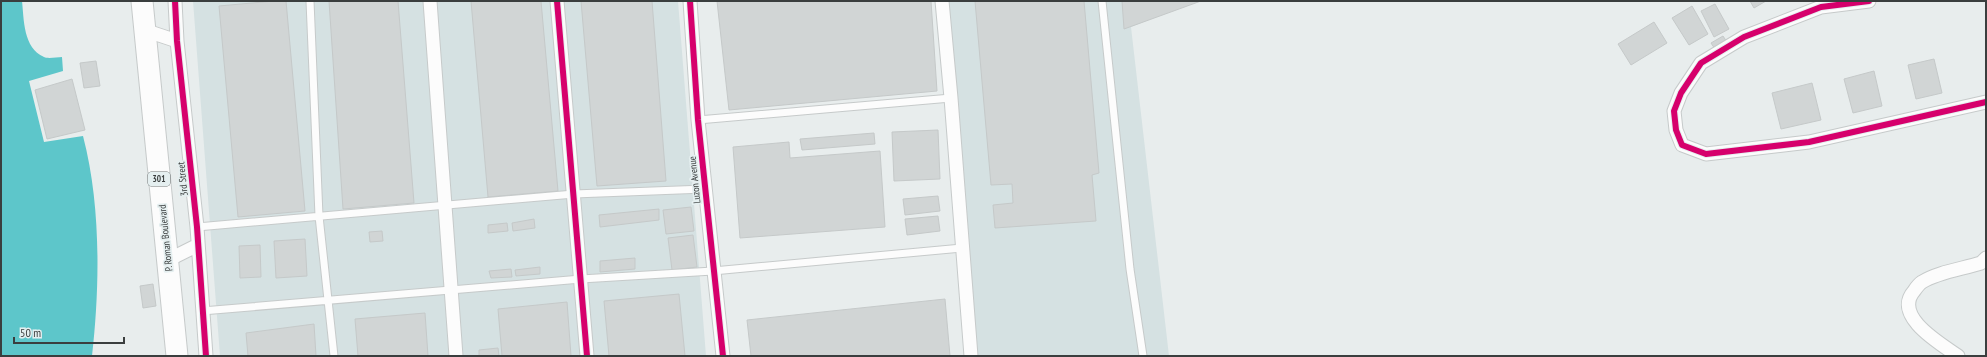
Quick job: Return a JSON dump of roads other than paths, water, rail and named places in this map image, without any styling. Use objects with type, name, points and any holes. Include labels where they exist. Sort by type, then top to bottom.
[{"type":"main road","name":"P. Roman Boulevard","points":[[142,1],[176,356]]},
{"type":"street","name":"3rd Street","points":[[175,1],[177,41],[198,245],[206,356]]},
{"type":"street","points":[[430,1],[456,356]]},
{"type":"street","points":[[557,1],[587,356]]},
{"type":"street","name":"Luzon Avenue","points":[[690,1],[698,120],[722,356]]},
{"type":"street","points":[[942,1],[971,356]]},
{"type":"street","points":[[1869,1],[1821,7],[1744,37],[1701,63],[1681,93],[1674,111],[1676,130],[1682,145],[1706,154],[1809,142],[1986,102]]},
{"type":"street","points":[[144,30],[177,41]]},
{"type":"street","points":[[168,260],[198,245]]},
{"type":"street","points":[[1958,356],[1930,337],[1914,321],[1908,308],[1909,296],[1921,282],[1980,263],[1986,258]]},
{"type":"lane","points":[[310,1],[319,216],[334,356]]},
{"type":"lane","points":[[1102,1],[1130,269],[1143,356]]},
{"type":"lane","points":[[698,120],[951,98]]},
{"type":"lane","points":[[196,227],[445,204],[574,194],[705,189]]},
{"type":"lane","points":[[202,311],[581,279],[713,271],[962,248]]},
{"type":"water","points":[[1,1],[22,1],[24,24],[28,40],[32,47],[37,53],[46,58],[62,57],[63,71],[29,81],[44,142],[83,136],[89,162],[96,217],[97,274],[95,329],[92,356],[1,356]]}]
